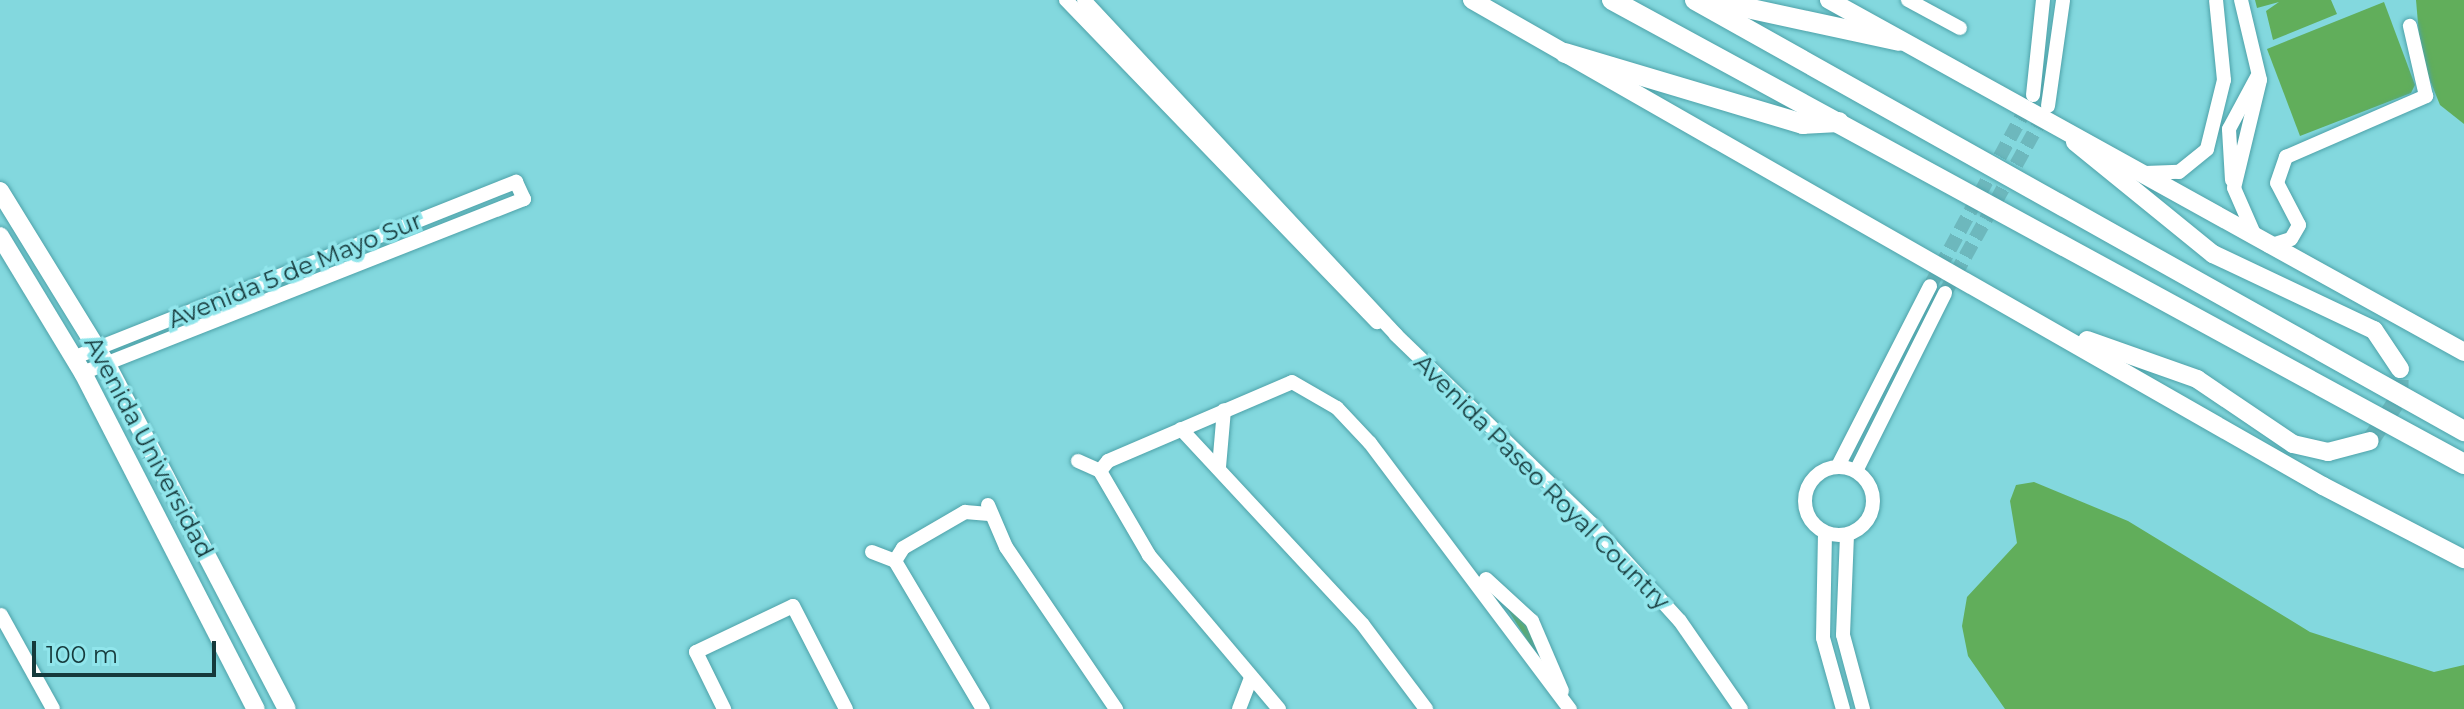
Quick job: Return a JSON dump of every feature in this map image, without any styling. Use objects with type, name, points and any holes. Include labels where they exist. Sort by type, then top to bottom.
[{"type":"highway","points":[[1612,0],[2464,464]]},
{"type":"highway","points":[[1695,0],[2464,431]]},
{"type":"highway","points":[[1710,0],[1899,41]]},
{"type":"highway","points":[[1565,53],[1803,124],[1839,122]]},
{"type":"main road","points":[[1472,0],[2062,333],[2323,486],[2464,559]]},
{"type":"main road","points":[[1829,0],[2464,352]]},
{"type":"main road","points":[[2060,127],[2105,173],[2213,254],[2374,330],[2400,369]]},
{"type":"main road","name":"Avenida Universidad","points":[[0,191],[101,356],[287,709]]},
{"type":"main road","name":"Avenida Universidad","points":[[0,236],[78,365],[256,709]]},
{"type":"main road","points":[[2062,333],[2197,379],[2293,444],[2328,452],[2370,441]]},
{"type":"street","name":"Avenida Paseo Royal Country","points":[[1066,0],[1216,150],[1325,266],[1591,523],[1680,621],[1741,709]]},
{"type":"street","name":"Avenida Paseo Royal Country","points":[[1084,0],[1216,150]]},
{"type":"street","points":[[1908,0],[1960,28]]},
{"type":"street","points":[[2033,95],[2043,0]]},
{"type":"street","points":[[2048,106],[2063,0]]},
{"type":"street","points":[[2216,0],[2225,55],[2221,133],[2234,188],[2263,243],[2291,239],[2299,225],[2277,183],[2286,157],[2426,96],[2410,26]]},
{"type":"street","points":[[2234,188],[2260,74],[2241,0]]},
{"type":"street","points":[[2145,173],[2190,168],[2221,133],[2260,74]]},
{"type":"street","name":"Avenida 5 de Mayo Sur","points":[[78,365],[524,199],[516,182],[101,356]]},
{"type":"street","points":[[1838,466],[1930,286]]},
{"type":"street","points":[[1856,471],[1945,293]]},
{"type":"street","points":[[1100,471],[1181,429],[1292,382],[1311,391],[1352,421],[1457,553],[1568,706]]},
{"type":"street","points":[[1219,467],[1224,410]]},
{"type":"street","points":[[1181,429],[1363,625],[1426,709]]},
{"type":"street","points":[[1078,461],[1100,471],[1140,543],[1279,709]]},
{"type":"street","points":[[1838,466],[1856,471],[1870,486],[1873,506],[1865,524],[1847,535],[1825,533],[1806,512],[1805,492],[1818,473],[1838,466]]},
{"type":"street","points":[[895,561],[903,548],[965,512],[989,510],[1116,709]]},
{"type":"street","points":[[1825,533],[1822,625],[1843,709]]},
{"type":"street","points":[[1847,535],[1842,622],[1863,709]]},
{"type":"street","points":[[872,552],[895,561],[983,709]]},
{"type":"street","points":[[1457,553],[1532,621],[1568,706]]},
{"type":"street","points":[[724,709],[690,649],[793,602],[846,709]]},
{"type":"street","points":[[1,615],[53,709]]},
{"type":"street","points":[[1239,709],[1251,678]]},
{"type":"green space","points":[[2255,0],[2331,0],[2337,14],[2273,40],[2266,11],[2279,2],[2257,8]]},
{"type":"green space","points":[[2416,0],[2464,0],[2464,124],[2440,105],[2421,58]]},
{"type":"green space","points":[[2384,2],[2415,85],[2411,93],[2300,136],[2267,49]]},
{"type":"green space","points":[[2034,482],[2128,521],[2310,632],[2434,672],[2464,665],[2464,709],[2005,709],[1968,656],[1962,626],[1967,597],[2017,543],[2010,501],[2016,485]]},
{"type":"green space","points":[[1503,602],[1530,626],[1544,659],[1531,646]]},
{"type":"tunnel","points":[[1930,286],[2029,103]]},
{"type":"tunnel","points":[[1945,293],[2046,111]]},
{"type":"tunnel","points":[[2370,441],[2399,398],[2400,369]]}]
